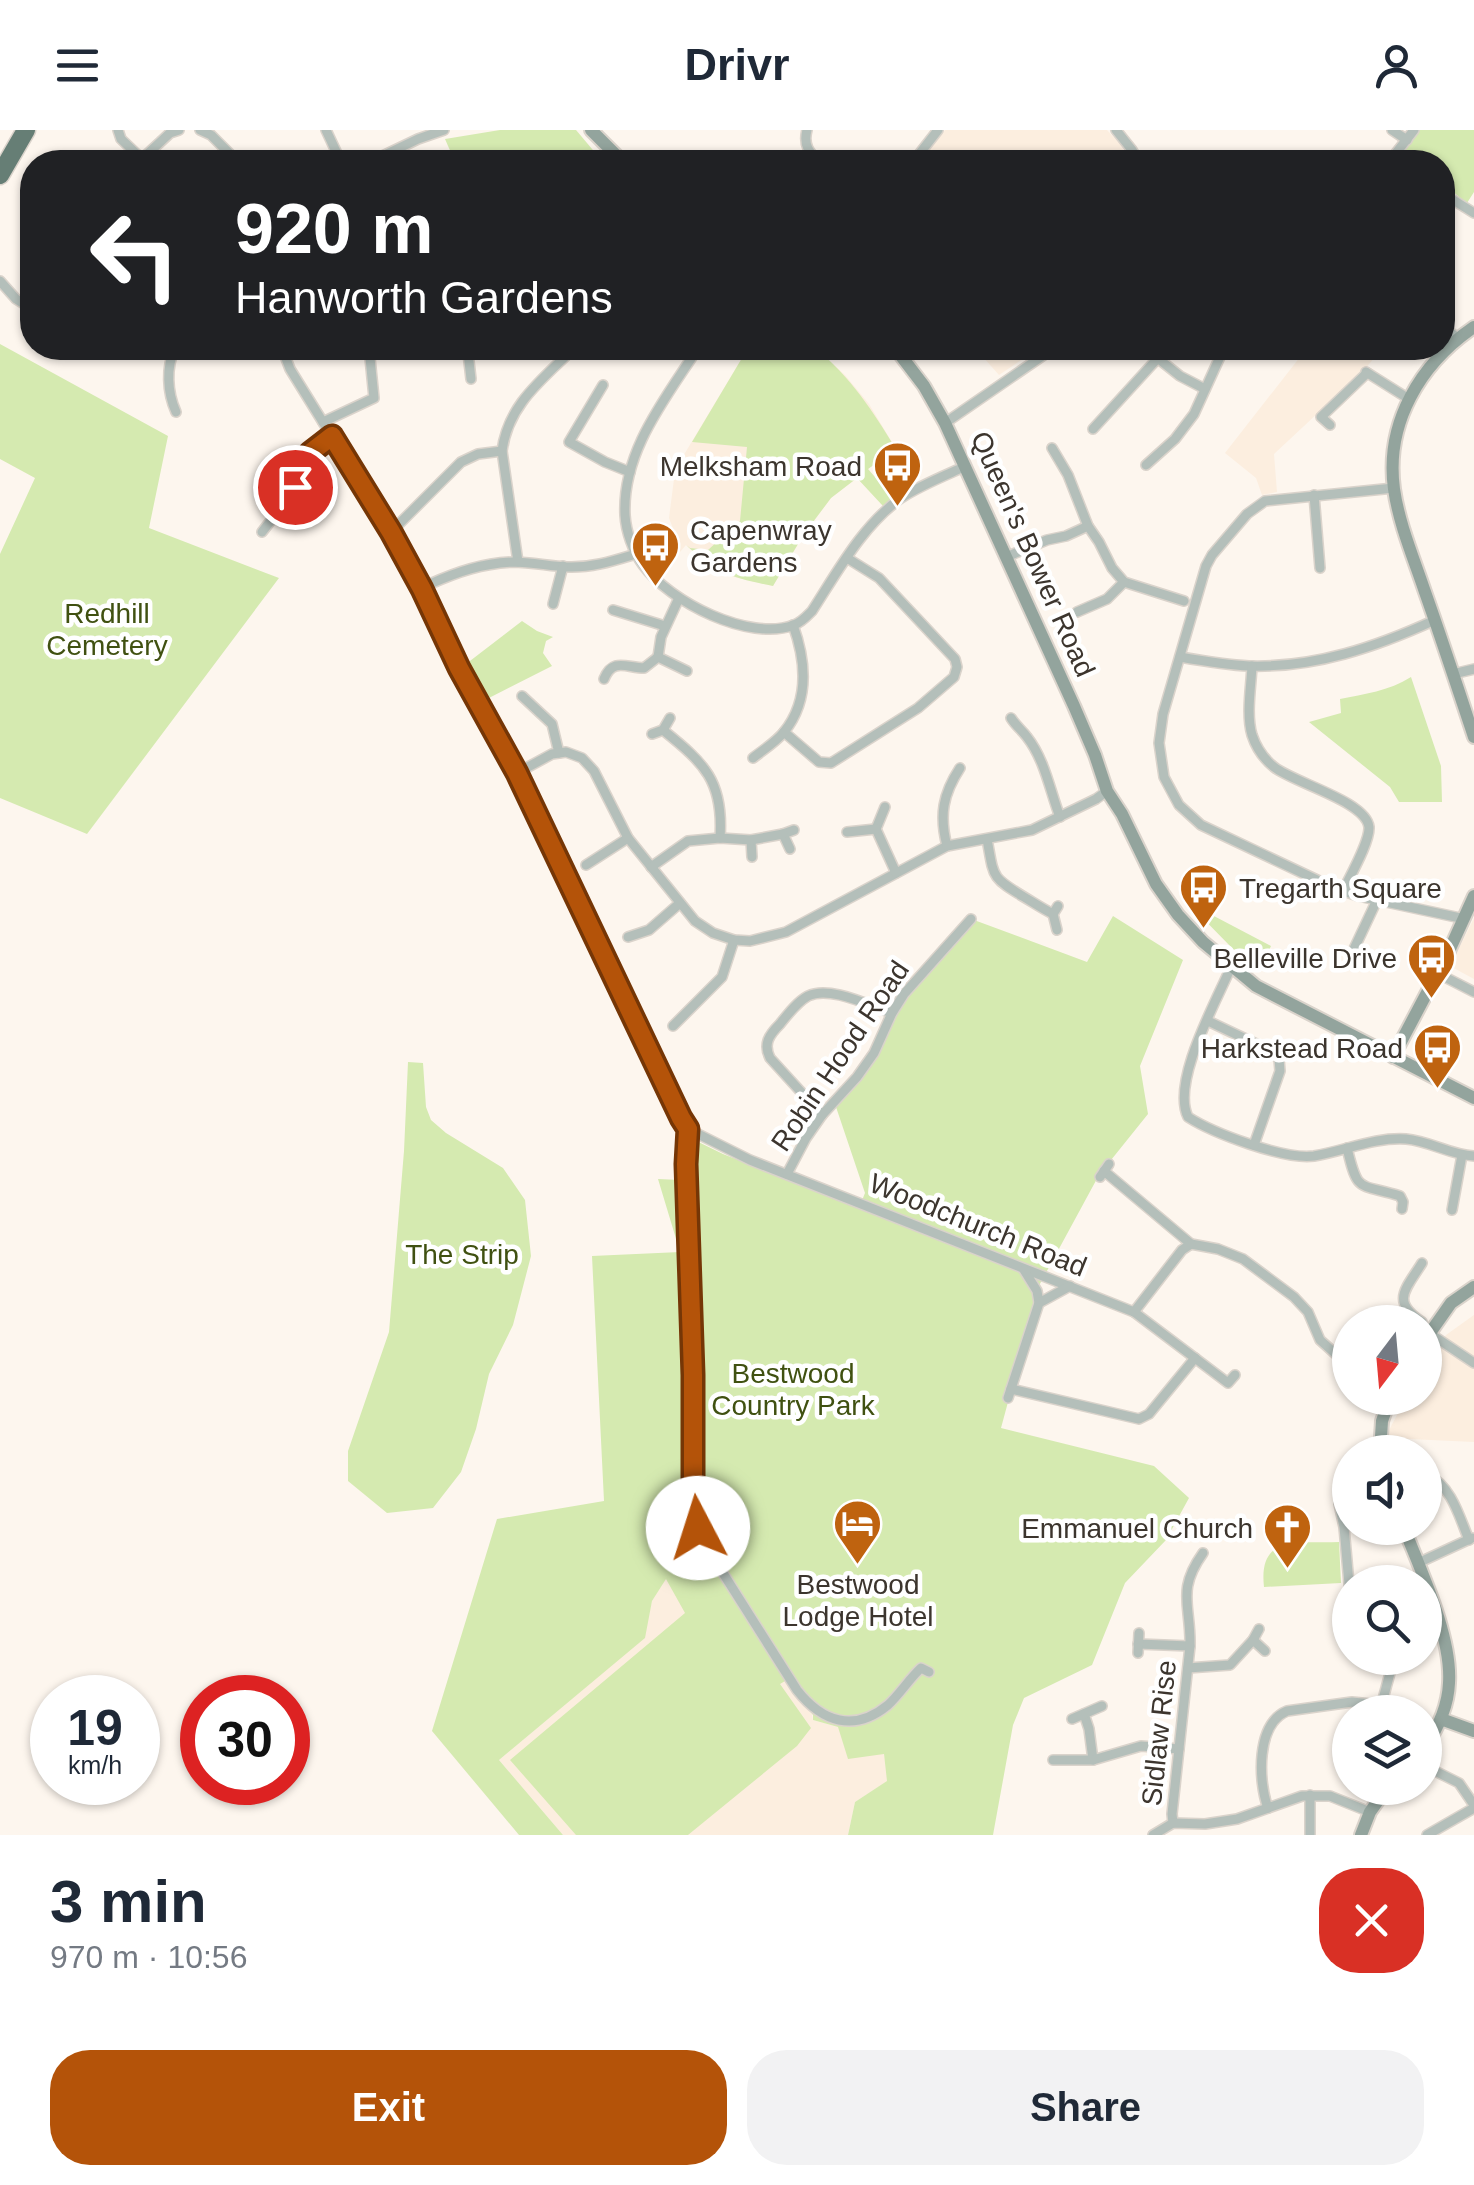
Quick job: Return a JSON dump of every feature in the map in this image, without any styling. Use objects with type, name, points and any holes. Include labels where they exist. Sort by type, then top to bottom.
[{"type":"highway","points":[[0,175],[26,130]]},
{"type":"street","points":[[118,130],[120,140],[131,150]]},
{"type":"street","points":[[155,150],[178,130]]},
{"type":"street","points":[[200,130],[212,135],[226,150]]},
{"type":"street","points":[[397,150],[444,130]]},
{"type":"street","points":[[591,130],[610,150]]},
{"type":"street","points":[[922,150],[938,130]]},
{"type":"street","points":[[1116,130],[1132,150]]},
{"type":"street","points":[[1392,130],[1407,140]]},
{"type":"street","points":[[1400,150],[1414,130]]},
{"type":"street","points":[[0,282],[20,302]]},
{"type":"street","points":[[1455,341],[1474,327]]},
{"type":"street","points":[[171,360],[168,371],[176,412]]},
{"type":"street","points":[[287,360],[422,589],[459,668],[517,773],[688,1129],[693,1508],[709,1552],[781,1667],[804,1699],[821,1714],[846,1721],[868,1718],[888,1704],[921,1668],[929,1672]]},
{"type":"street","points":[[323,422],[374,398],[370,360]]},
{"type":"street","points":[[469,360],[471,379]]},
{"type":"street","points":[[518,562],[502,452],[504,437],[514,410],[562,360]]},
{"type":"street","points":[[690,360],[638,448],[630,472],[625,514],[636,554],[653,576],[679,598],[710,614],[746,626],[777,629],[793,625],[812,611],[867,529],[903,497],[966,466]]},
{"type":"street","name":"Queen's Bower Road","points":[[904,360],[924,386],[966,466],[1107,790],[1166,899],[1194,933],[1265,992],[1474,1098]]},
{"type":"street","points":[[945,423],[1037,360]]},
{"type":"street","points":[[1093,429],[1156,360]]},
{"type":"street","points":[[1158,360],[1205,389]]},
{"type":"street","points":[[1150,457],[1187,424],[1218,360]]},
{"type":"street","points":[[1435,360],[1408,399],[1395,440],[1394,488],[1398,511],[1474,737]]},
{"type":"street","points":[[1330,425],[1321,417],[1365,372],[1408,399]]},
{"type":"street","points":[[603,385],[569,442],[630,472]]},
{"type":"street","points":[[268,528],[290,496],[310,453],[332,436]]},
{"type":"street","points":[[1052,448],[1068,474],[1088,526],[1124,582],[1184,600]]},
{"type":"street","points":[[399,524],[461,462],[478,454],[502,452]]},
{"type":"street","points":[[1394,488],[1270,500],[1257,505],[1212,555],[1164,714],[1159,743],[1164,777],[1179,805],[1202,826],[1343,891],[1465,919]]},
{"type":"street","points":[[1306,558],[1320,563],[1314,496]]},
{"type":"street","points":[[1006,557],[1088,526]]},
{"type":"street","points":[[430,584],[465,570],[518,562],[598,565],[636,554]]},
{"type":"street","points":[[784,732],[819,762],[831,763],[918,708],[954,677],[955,658],[879,578],[846,558]]},
{"type":"street","points":[[551,598],[563,566]]},
{"type":"street","points":[[1078,612],[1106,599],[1124,582]]},
{"type":"street","points":[[594,664],[606,674],[618,664],[644,668],[658,657],[665,626],[679,598]]},
{"type":"street","points":[[1106,599],[1112,610]]},
{"type":"street","points":[[619,616],[665,626]]},
{"type":"street","points":[[1180,657],[1252,666],[1304,662],[1381,644],[1435,620]]},
{"type":"street","points":[[753,758],[784,732],[801,697],[803,653],[793,625]]},
{"type":"street","points":[[658,657],[687,671]]},
{"type":"street","points":[[1252,666],[1250,726],[1264,756],[1278,770],[1357,809],[1367,820],[1368,834],[1343,891]]},
{"type":"street","points":[[1453,674],[1474,669]]},
{"type":"street","points":[[522,696],[531,712],[552,724],[559,753]]},
{"type":"street","points":[[670,718],[657,732],[698,758],[721,789],[720,838]]},
{"type":"street","points":[[1011,718],[1014,732],[1027,736],[1044,769],[1060,817]]},
{"type":"street","points":[[517,773],[559,753],[574,754],[589,764],[628,838],[695,920],[712,933],[750,941],[786,932],[947,846],[1032,830],[1107,790]]},
{"type":"street","points":[[947,846],[941,824],[942,786],[960,768]]},
{"type":"street","points":[[884,807],[876,829],[896,873]]},
{"type":"street","points":[[847,832],[876,829]]},
{"type":"street","points":[[651,867],[688,841],[751,840],[794,830]]},
{"type":"street","points":[[783,834],[790,850]]},
{"type":"street","points":[[586,866],[628,838]]},
{"type":"street","points":[[988,839],[999,882],[1056,910],[1057,930]]},
{"type":"street","points":[[751,840],[752,857]]},
{"type":"street","points":[[596,858],[603,870]]},
{"type":"street","points":[[1393,1057],[1474,896]]},
{"type":"street","points":[[1359,946],[1377,900]]},
{"type":"street","points":[[628,938],[649,930],[680,903]]},
{"type":"street","name":"Robin Hood Road","points":[[787,1174],[822,1115],[874,1053],[892,1013],[914,982],[971,919]]},
{"type":"street","points":[[673,1026],[693,1013],[722,977],[734,940]]},
{"type":"street","points":[[1232,967],[1186,1070],[1185,1113],[1192,1121],[1280,1154],[1302,1156],[1406,1139],[1474,1156]]},
{"type":"street","points":[[1437,973],[1474,992]]},
{"type":"street","points":[[822,1115],[770,1058],[766,1049],[772,1032],[801,1001],[819,992],[832,992],[892,1013]]},
{"type":"street","points":[[1208,1021],[1271,1051],[1279,1059],[1280,1071],[1254,1145]]},
{"type":"street","name":"Woodchurch Road","points":[[688,1129],[787,1174],[1134,1312],[1228,1383],[1234,1375]]},
{"type":"street","points":[[1347,1148],[1354,1178],[1368,1188],[1400,1196],[1402,1209]]},
{"type":"street","points":[[1452,1210],[1462,1155]]},
{"type":"street","points":[[1105,1171],[1191,1244],[1243,1259],[1289,1293],[1308,1312],[1320,1340],[1332,1351]]},
{"type":"street","points":[[1134,1312],[1182,1250],[1191,1244]]},
{"type":"street","points":[[1404,1305],[1404,1292],[1420,1268],[1407,1266]]},
{"type":"street","points":[[1023,1268],[1038,1291],[1039,1303],[1009,1394],[1139,1419],[1148,1414],[1195,1358]]},
{"type":"street","points":[[1039,1303],[1070,1286]]},
{"type":"street","points":[[1442,1313],[1474,1287]]},
{"type":"street","points":[[1442,1341],[1474,1364]]},
{"type":"street","points":[[1418,1562],[1472,1538],[1442,1485]]},
{"type":"street","points":[[1411,1545],[1446,1654],[1449,1687],[1442,1715]]},
{"type":"street","name":"Sidlaw Rise","points":[[1174,1824],[1190,1646],[1186,1591],[1200,1557],[1207,1568]]},
{"type":"street","points":[[1188,1668],[1230,1665],[1258,1630]]},
{"type":"street","points":[[1253,1640],[1266,1651]]},
{"type":"street","name":"Sidlaw Rise","points":[[1138,1643],[1190,1646]]},
{"type":"street","points":[[1268,1808],[1261,1787],[1268,1730],[1278,1715],[1287,1711],[1332,1705]]},
{"type":"street","points":[[1072,1719],[1102,1706]]},
{"type":"street","points":[[1084,1714],[1090,1729],[1093,1760]]},
{"type":"street","points":[[1442,1719],[1474,1731]]},
{"type":"street","points":[[1060,1764],[1093,1760],[1141,1746],[1179,1749]]},
{"type":"street","points":[[1428,1835],[1474,1807],[1463,1788],[1436,1771],[1446,1762]]},
{"type":"street","points":[[1310,1795],[1310,1835]]},
{"type":"street","points":[[1153,1835],[1174,1824],[1246,1816],[1310,1795],[1339,1798],[1370,1812]]},
{"type":"street","points":[[1363,1835],[1375,1805]]},
{"type":"street","points":[[1215,1822],[1216,1835]]},
{"type":"shaded area","points":[[945,130],[1107,130],[1124,150],[929,150]]},
{"type":"shaded area","points":[[741,360],[828,360],[869,404],[896,449],[868,469],[893,498],[883,506],[857,478],[831,498],[773,586],[730,576],[706,564],[686,545],[662,573],[653,565],[677,539],[669,518],[674,479],[682,458]]},
{"type":"shaded area","points":[[986,360],[1021,360],[999,375]]},
{"type":"shaded area","points":[[1298,360],[1373,360],[1274,454],[1277,492],[1262,495],[1256,478],[1225,453]]},
{"type":"shaded area","points":[[1474,918],[1474,979],[1450,966]]},
{"type":"shaded area","points":[[1474,1315],[1474,1442],[1442,1441],[1442,1435],[1388,1435],[1397,1415],[1442,1415],[1442,1339]]},
{"type":"shaded area","points":[[697,1542],[813,1720],[838,1727],[884,1754],[888,1781],[855,1802],[848,1835],[563,1835],[499,1760],[644,1638],[652,1601]]},
{"type":"green space","points":[[500,130],[576,130],[593,150],[450,150],[445,139]]},
{"type":"green space","points":[[1419,130],[1474,130],[1474,192],[1467,203],[1455,194],[1455,150],[1406,150]]},
{"type":"green space","name":"Redhill Cemetery","points":[[0,344],[20,355],[20,360],[29,360],[168,436],[149,528],[279,578],[87,834],[0,798],[0,554],[35,478],[0,459]]},
{"type":"green space","points":[[741,360],[828,360],[860,395],[896,449],[868,469],[893,498],[883,506],[857,478],[831,498],[773,586],[747,580],[726,573],[686,545],[708,550],[740,521],[747,447],[692,442]]},
{"type":"green space","points":[[522,621],[553,637],[546,641],[543,653],[552,666],[483,701],[466,664]]},
{"type":"green space","points":[[1411,677],[1441,766],[1442,802],[1399,802],[1390,787],[1309,722],[1341,713],[1340,699],[1385,689]]},
{"type":"green space","points":[[1188,893],[1193,905],[1271,946],[1260,970],[1233,949],[1185,900]]},
{"type":"green space","name":"Bestwood Country Park","points":[[1113,916],[1183,960],[1140,1066],[1148,1114],[1099,1175],[1035,1293],[1001,1428],[1154,1466],[1189,1498],[1166,1540],[1125,1583],[1092,1665],[1024,1698],[1013,1725],[993,1835],[848,1835],[855,1802],[887,1781],[884,1754],[848,1759],[838,1727],[813,1720],[785,1681],[780,1684],[811,1728],[797,1746],[688,1835],[576,1835],[510,1760],[685,1613],[666,1579],[652,1601],[645,1638],[499,1760],[563,1835],[519,1835],[432,1731],[497,1519],[604,1501],[592,1256],[680,1252],[658,1179],[680,1180],[680,1133],[859,1208],[865,1193],[836,1107],[880,1050],[900,1005],[974,920],[1087,962]]},
{"type":"green space","name":"The Strip","points":[[408,1062],[423,1063],[426,1107],[431,1120],[503,1168],[525,1200],[531,1256],[513,1325],[489,1374],[461,1472],[433,1508],[387,1513],[348,1481],[348,1451],[389,1332]]},
{"type":"green space","points":[[1284,1545],[1339,1545],[1340,1565],[1332,1565],[1332,1583],[1264,1587],[1268,1557]]},
{"type":"place","name":"Melksham Road","points":[[897,508]]},
{"type":"place","name":"Capenwray Gardens","points":[[655,588]]},
{"type":"place","name":"Tregarth Square","points":[[1204,930]]},
{"type":"place","name":"Belleville Drive","points":[[1432,1000]]},
{"type":"place","name":"Harkstead Road","points":[[1438,1090]]},
{"type":"place","name":"Bestwood Lodge Hotel","points":[[858,1566]]},
{"type":"place","name":"Emmanuel Church","points":[[1288,1570]]},
{"type":"route","points":[[295,487],[310,453],[332,436],[391,532],[517,773],[688,1129],[693,1508],[698,1528]]}]
